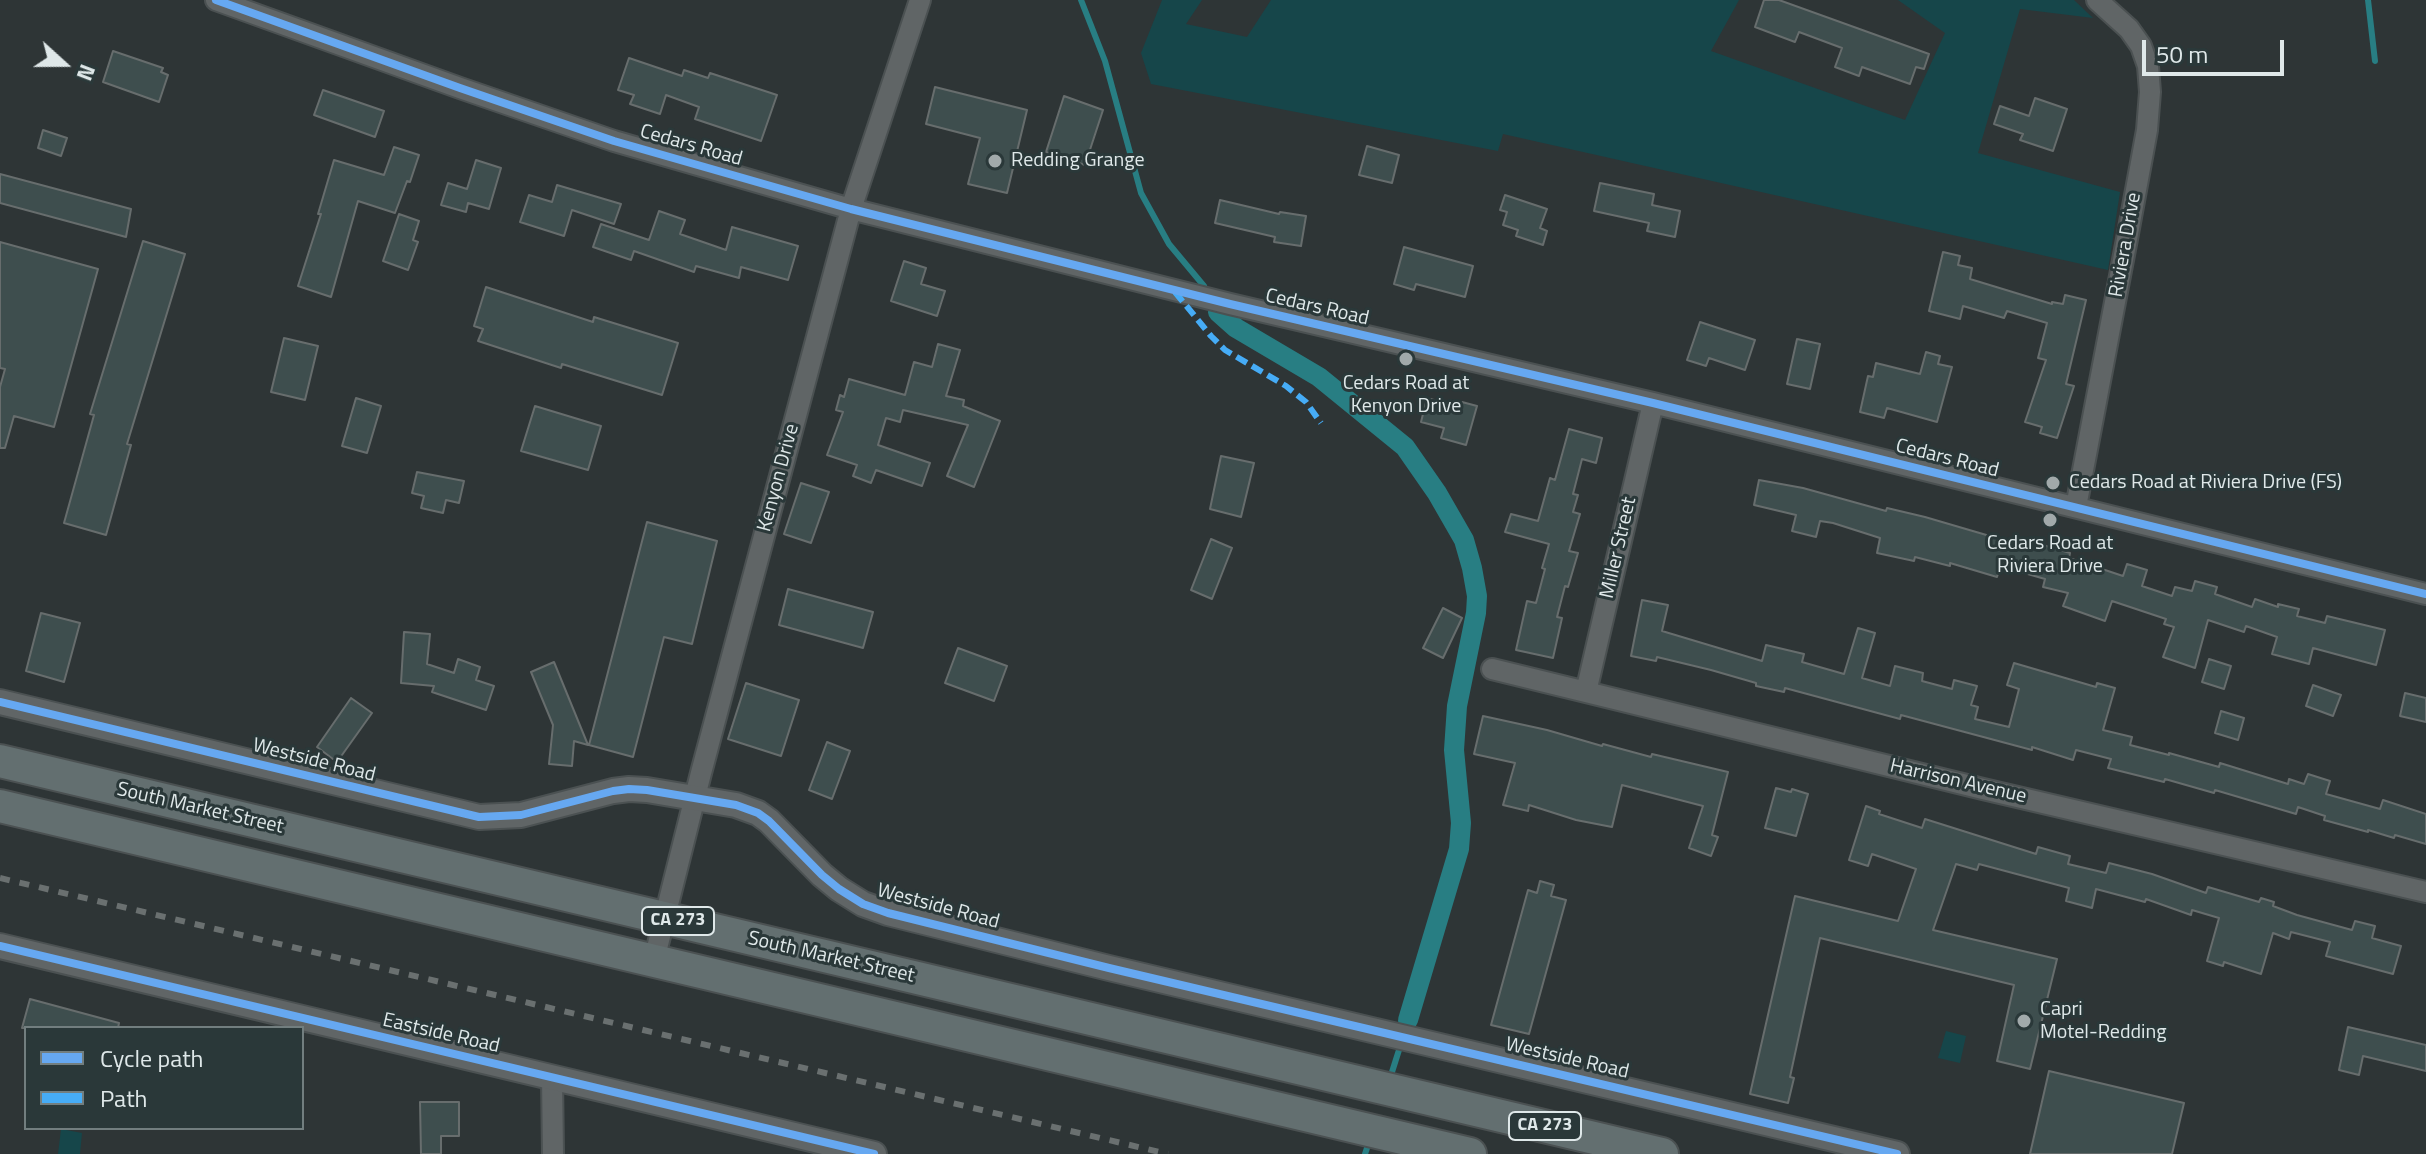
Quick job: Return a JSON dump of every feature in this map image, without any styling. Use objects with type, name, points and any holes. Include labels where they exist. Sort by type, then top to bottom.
[{"type":"main road","name":"South Market Street","points":[[0,761],[1662,1154]]},
{"type":"main road","name":"CA 273","points":[[0,806],[1470,1154]]},
{"type":"street","name":"Cedars Road","points":[[216,0],[614,141],[851,209],[2426,594]]},
{"type":"street","name":"Kenyon Drive","points":[[654,960],[851,209],[920,0]]},
{"type":"street","name":"Riviera Drive","points":[[2076,507],[2147,130],[2150,92],[2148,66],[2141,46],[2129,29],[2097,0]]},
{"type":"street","name":"Miller Street","points":[[1586,692],[1653,403]]},
{"type":"street","name":"Harrison Avenue","points":[[1492,669],[1983,789],[2426,892]]},
{"type":"street","name":"Westside Road","points":[[0,702],[479,817],[521,815],[629,789],[736,805],[758,813],[781,831],[839,889],[863,904],[888,913],[1897,1154]]},
{"type":"street","name":"Eastside Road","points":[[0,946],[552,1077],[821,1148],[874,1154]]},
{"type":"street","points":[[552,1077],[553,1154]]},
{"type":"shaded area","points":[[1162,0],[1202,0],[1186,24],[1247,37],[1271,0],[1739,0],[1711,51],[1905,120],[1945,33],[1898,0],[2074,0],[2093,18],[2020,9],[1978,153],[2120,192],[2108,270],[1503,134],[1498,151],[1151,84],[1141,53]]},
{"type":"shaded area","points":[[1946,1031],[1966,1036],[1960,1063],[1938,1058]]},
{"type":"shaded area","points":[[61,1130],[82,1133],[80,1154],[58,1154]]},
{"type":"building","points":[[1764,0],[1779,0],[1929,54],[1924,69],[1916,67],[1910,84],[1862,67],[1859,76],[1835,67],[1842,48],[1799,32],[1795,42],[1755,27]]},
{"type":"building","points":[[113,51],[163,68],[161,72],[168,75],[159,102],[103,82]]},
{"type":"building","points":[[629,58],[682,76],[684,70],[708,78],[710,73],[777,95],[761,141],[695,119],[699,107],[666,95],[660,114],[630,104],[634,95],[618,90]]},
{"type":"building","name":"Redding Grange","points":[[935,87],[1027,110],[1007,193],[968,184],[980,138],[926,124]]},
{"type":"building","points":[[323,90],[384,111],[375,137],[314,115]]},
{"type":"building","points":[[1064,96],[1103,110],[1085,165],[1046,152]]},
{"type":"building","points":[[2035,98],[2067,109],[2053,151],[2020,140],[2023,134],[1994,124],[2000,106],[2029,116]]},
{"type":"building","points":[[43,130],[67,138],[61,156],[38,148]]},
{"type":"building","points":[[1367,146],[1399,155],[1392,183],[1359,175]]},
{"type":"building","points":[[394,147],[419,155],[395,213],[358,201],[331,297],[298,286],[334,160],[384,175]]},
{"type":"building","points":[[476,160],[501,168],[489,209],[468,203],[466,212],[441,205],[448,183],[467,189]]},
{"type":"building","points":[[0,174],[131,209],[126,237],[0,203]]},
{"type":"building","points":[[1600,183],[1654,194],[1652,205],[1680,211],[1675,237],[1647,231],[1649,223],[1594,211]]},
{"type":"building","points":[[557,185],[621,204],[614,224],[572,210],[564,236],[520,222],[529,195],[552,202]]},
{"type":"building","points":[[1505,195],[1547,209],[1540,228],[1547,231],[1543,245],[1516,236],[1518,230],[1503,225],[1507,212],[1500,210]]},
{"type":"building","points":[[1220,200],[1279,214],[1306,216],[1301,246],[1274,242],[1275,237],[1215,223]]},
{"type":"building","points":[[659,211],[685,220],[680,234],[726,250],[732,227],[798,246],[788,280],[741,267],[739,278],[696,266],[694,272],[634,251],[631,260],[593,247],[601,224],[649,240]]},
{"type":"building","points":[[399,214],[419,221],[413,240],[418,242],[408,270],[383,261]]},
{"type":"building","points":[[143,241],[185,254],[127,444],[131,445],[106,535],[64,523],[94,415],[90,414]]},
{"type":"building","points":[[0,242],[98,269],[54,427],[14,416],[5,448],[0,448],[0,387],[5,369],[0,368]]},
{"type":"building","points":[[1404,247],[1473,266],[1465,297],[1416,284],[1414,290],[1394,284]]},
{"type":"building","points":[[1943,252],[1960,256],[1958,265],[1972,268],[1970,279],[2052,304],[2063,304],[2065,295],[2086,300],[2066,384],[2074,386],[2057,438],[2040,433],[2042,427],[2025,422],[2046,360],[2038,358],[2047,323],[2007,311],[2004,318],[1963,306],[1960,319],[1929,311]]},
{"type":"building","points":[[904,261],[926,268],[921,284],[945,291],[937,316],[891,301]]},
{"type":"building","points":[[486,287],[593,322],[594,317],[678,343],[662,395],[562,364],[561,368],[478,341],[483,329],[474,326]]},
{"type":"building","points":[[1700,322],[1755,340],[1745,370],[1709,358],[1706,366],[1687,360]]},
{"type":"building","points":[[284,338],[318,346],[305,400],[271,392]]},
{"type":"building","points":[[1797,339],[1820,344],[1810,389],[1787,384]]},
{"type":"building","points":[[938,344],[960,350],[946,396],[964,400],[963,406],[1000,421],[974,487],[947,476],[968,425],[903,410],[900,422],[886,418],[878,445],[930,463],[922,486],[876,470],[871,483],[853,476],[857,465],[827,455],[843,412],[836,410],[840,395],[844,397],[849,379],[905,395],[914,362],[932,367]]},
{"type":"building","points":[[1926,352],[1940,356],[1938,364],[1952,367],[1937,422],[1887,408],[1884,418],[1860,412],[1868,376],[1873,377],[1876,363],[1920,374]]},
{"type":"building","points":[[356,398],[381,406],[367,453],[342,446]]},
{"type":"building","points":[[1427,398],[1461,408],[1462,402],[1477,406],[1466,445],[1441,438],[1444,428],[1421,422]]},
{"type":"building","points":[[535,406],[601,426],[588,470],[521,451]]},
{"type":"building","points":[[1569,429],[1602,438],[1596,463],[1582,459],[1573,494],[1578,495],[1573,512],[1580,514],[1569,551],[1578,553],[1557,617],[1562,618],[1553,658],[1516,650],[1527,601],[1536,603],[1549,544],[1505,532],[1511,514],[1538,521],[1550,478],[1555,480]]},
{"type":"building","points":[[1221,456],[1254,463],[1241,517],[1210,509]]},
{"type":"building","points":[[417,472],[464,481],[459,503],[446,500],[443,513],[421,508],[424,496],[412,493]]},
{"type":"building","points":[[1759,480],[1803,488],[1886,511],[1887,508],[1925,517],[2041,551],[2043,545],[2070,553],[2069,558],[2123,576],[2127,564],[2147,570],[2142,586],[2172,596],[2175,587],[2192,591],[2195,581],[2217,587],[2215,594],[2252,607],[2255,599],[2278,607],[2278,604],[2299,609],[2297,616],[2325,623],[2327,616],[2385,630],[2376,665],[2313,648],[2309,664],[2272,654],[2277,637],[2246,626],[2244,632],[2208,620],[2195,668],[2163,657],[2174,627],[2164,624],[2166,619],[2112,601],[2105,621],[2063,606],[2068,593],[2043,587],[2045,579],[2000,566],[1997,577],[1950,563],[1950,566],[1915,557],[1914,561],[1877,553],[1880,538],[1833,523],[1820,521],[1816,537],[1792,531],[1796,515],[1754,505]]},
{"type":"building","points":[[801,483],[829,492],[811,543],[784,534]]},
{"type":"building","points":[[647,522],[717,541],[692,644],[664,637],[633,757],[589,745]]},
{"type":"building","points":[[1211,539],[1232,548],[1212,599],[1191,590]]},
{"type":"building","points":[[788,589],[873,612],[863,648],[779,625]]},
{"type":"building","points":[[1642,600],[1668,605],[1662,631],[1762,661],[1766,645],[1804,654],[1802,662],[1844,674],[1858,628],[1875,633],[1862,678],[1890,686],[1895,666],[1923,673],[1922,681],[1952,689],[1954,680],[1977,686],[1971,705],[1978,707],[1975,719],[2009,727],[2019,689],[2007,685],[2014,663],[2096,687],[2097,683],[2115,688],[2103,730],[2132,737],[2130,745],[2219,767],[2220,763],[2288,784],[2289,779],[2304,784],[2308,774],[2330,781],[2326,794],[2380,809],[2383,800],[2426,814],[2426,844],[2324,820],[2325,816],[2298,807],[2296,814],[2215,790],[2214,793],[2108,768],[2111,759],[2076,750],[2073,760],[1901,715],[1900,719],[1785,688],[1784,692],[1756,686],[1756,683],[1657,657],[1656,661],[1631,656]]},
{"type":"building","points":[[1443,608],[1462,618],[1443,658],[1423,648]]},
{"type":"building","points":[[41,613],[80,623],[64,682],[26,671]]},
{"type":"building","points":[[404,632],[430,634],[427,664],[454,673],[458,659],[480,667],[476,680],[494,686],[486,710],[432,692],[434,686],[401,683]]},
{"type":"building","points":[[958,648],[1007,666],[994,701],[945,683]]},
{"type":"building","points":[[2209,659],[2231,666],[2224,689],[2202,682]]},
{"type":"building","points":[[554,662],[588,745],[574,741],[572,766],[549,764],[553,725],[531,672]]},
{"type":"building","points":[[746,683],[799,700],[781,756],[728,739]]},
{"type":"building","points":[[2313,685],[2341,695],[2333,716],[2306,706]]},
{"type":"building","points":[[2405,693],[2426,698],[2426,722],[2400,716]]},
{"type":"building","points":[[351,698],[372,713],[337,762],[317,747]]},
{"type":"building","points":[[2221,711],[2244,718],[2238,740],[2215,733]]},
{"type":"building","points":[[1483,716],[1602,746],[1728,772],[1712,835],[1718,837],[1711,856],[1689,848],[1703,806],[1622,785],[1612,827],[1576,820],[1529,805],[1528,811],[1503,805],[1515,763],[1474,754]]},
{"type":"building","points":[[827,742],[850,751],[832,799],[809,790]]},
{"type":"building","points":[[1776,788],[1808,794],[1796,836],[1765,828]]},
{"type":"building","points":[[1866,806],[1880,811],[1879,814],[1922,828],[1925,819],[2036,854],[2038,847],[2070,856],[2068,864],[2106,873],[2109,863],[2206,893],[2208,887],[2259,902],[2261,898],[2297,915],[2352,930],[2355,921],[2375,926],[2372,938],[2401,946],[2393,974],[2326,956],[2330,942],[2291,932],[2289,939],[2273,933],[2261,974],[2224,962],[2223,966],[2207,961],[2219,918],[2192,910],[2191,915],[2146,899],[2145,902],[2096,889],[2092,908],[2066,901],[2069,888],[1979,864],[1977,870],[1956,864],[1933,930],[2057,959],[2030,1069],[1997,1061],[2014,985],[1820,938],[1790,1077],[1794,1078],[1788,1103],[1750,1094],[1795,896],[1898,921],[1916,869],[1872,854],[1868,866],[1849,860]]},
{"type":"building","points":[[1540,881],[1554,885],[1551,896],[1566,900],[1529,1034],[1491,1025],[1528,890],[1537,893]]},
{"type":"building","points":[[30,999],[119,1023],[118,1026],[22,1028]]},
{"type":"building","points":[[2348,1027],[2426,1045],[2426,1071],[2363,1056],[2359,1075],[2339,1070]]},
{"type":"building","points":[[2049,1071],[2184,1103],[2172,1154],[2030,1154]]},
{"type":"building","points":[[420,1102],[459,1102],[459,1136],[441,1136],[441,1154],[421,1154]]},
{"type":"waterway","points":[[1081,0],[1105,61],[1141,193],[1169,244],[1204,286]]},
{"type":"waterway","points":[[2368,0],[2375,61]]},
{"type":"waterway","points":[[1218,312],[1236,328],[1319,377],[1405,447],[1464,540],[1472,568],[1477,596],[1476,613],[1457,706],[1454,750],[1461,823],[1459,849],[1408,1020]]},
{"type":"waterway","points":[[1392,1072],[1399,1050]]},
{"type":"waterway","points":[[1365,1154],[1367,1148]]},
{"type":"railway","points":[[0,878],[1168,1154]]},
{"type":"marked path","points":[[1175,292],[1225,350],[1286,386],[1306,402],[1321,423]]},
{"type":"cycle path","points":[[216,0],[614,141],[851,209],[2426,594]]},
{"type":"cycle path","points":[[0,702],[479,817],[521,815],[629,789],[736,805],[769,821],[839,889],[863,904],[888,913],[1897,1154]]},
{"type":"cycle path","points":[[0,946],[874,1154]]},
{"type":"place","name":"Redding Grange","points":[[995,161]]},
{"type":"place","name":"Cedars Road at Kenyon Drive","points":[[1406,359]]},
{"type":"place","name":"Cedars Road at Riviera Drive (FS)","points":[[2053,483]]},
{"type":"place","name":"Cedars Road at Riviera Drive","points":[[2050,520]]},
{"type":"place","name":"Capri Motel-Redding","points":[[2024,1021]]}]
